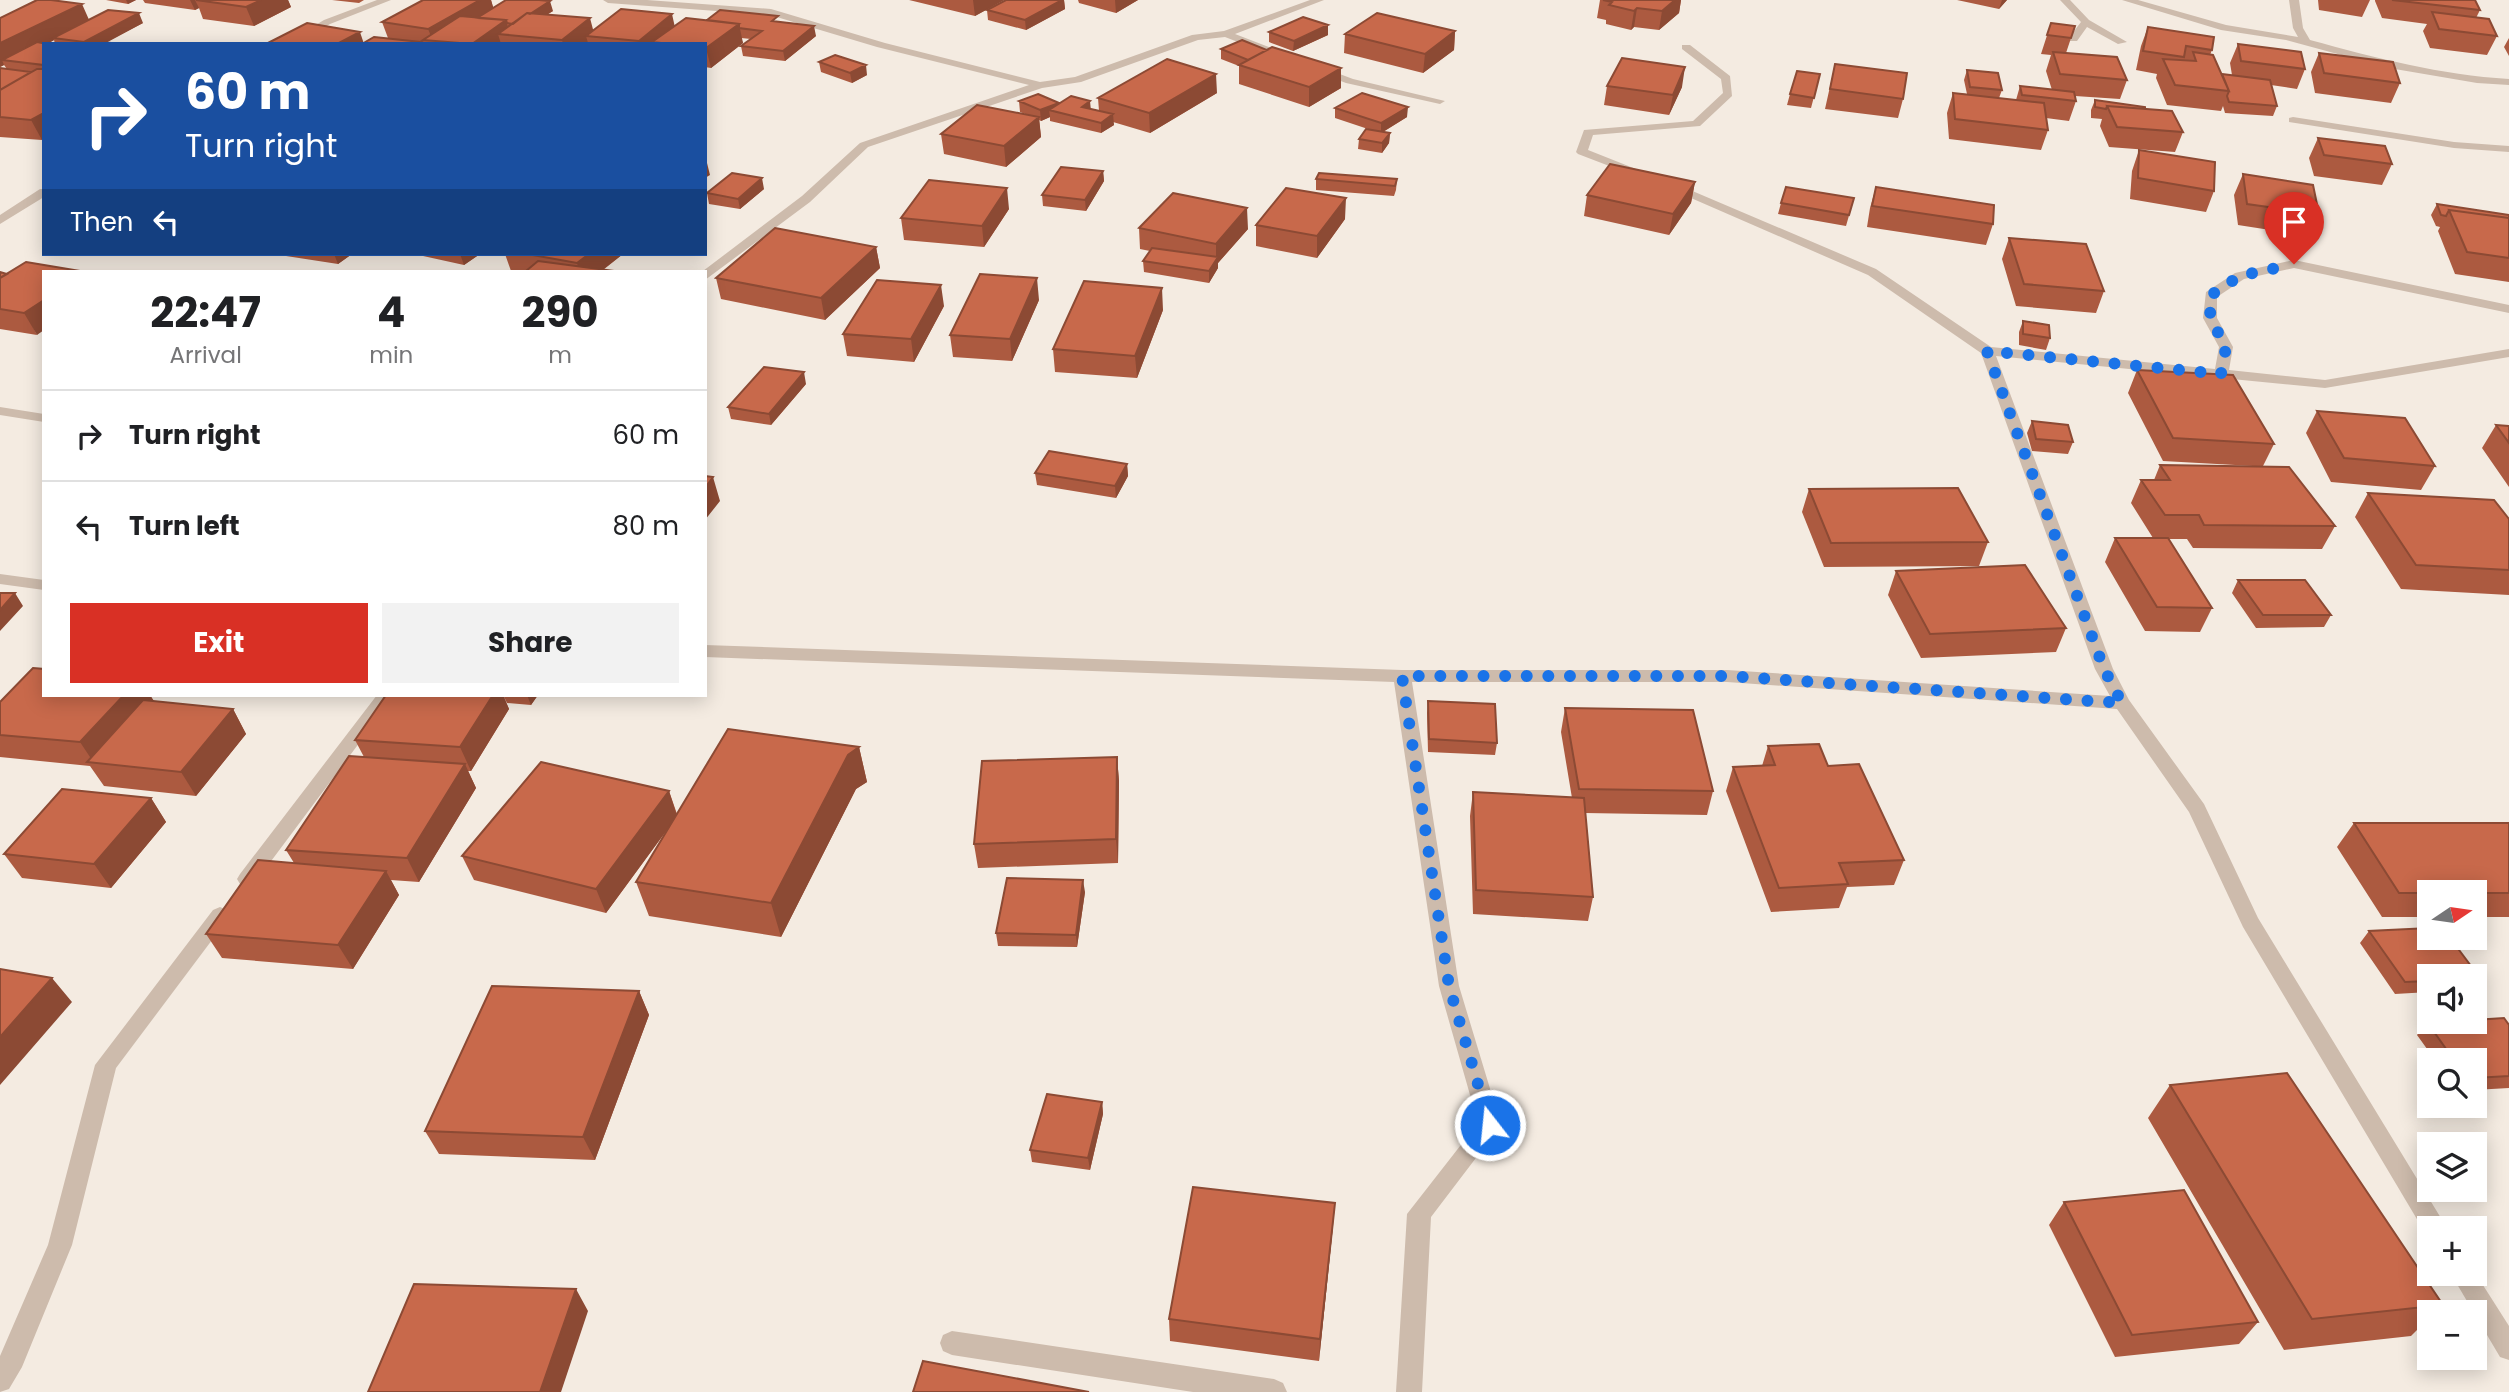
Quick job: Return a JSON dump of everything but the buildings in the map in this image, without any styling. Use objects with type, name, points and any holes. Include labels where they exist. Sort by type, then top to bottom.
[{"type":"street","points":[[292,42],[327,22],[386,0]]},
{"type":"street","points":[[608,0],[771,12],[881,45],[1040,85]]},
{"type":"street","points":[[707,274],[806,200],[864,145],[1040,85],[1077,80],[1196,37],[1226,34],[1319,0]]},
{"type":"street","points":[[2065,0],[2086,22],[2122,42]]},
{"type":"street","points":[[2127,0],[2225,27],[2307,43],[2389,65],[2477,80],[2509,82]]},
{"type":"street","points":[[2294,0],[2298,29],[2307,43]]},
{"type":"street","points":[[2073,38],[2086,22]]},
{"type":"street","points":[[1226,34],[1300,62]]},
{"type":"street","points":[[1686,47],[1726,78],[1728,94],[1696,124],[1588,132],[1582,152],[1732,209],[1872,272],[1987,351],[2325,384],[2509,353]]},
{"type":"street","points":[[1313,67],[1350,81],[1440,101]]},
{"type":"street","points":[[2293,120],[2454,145],[2509,149]]},
{"type":"street","points":[[0,220],[42,193]]},
{"type":"street","points":[[2221,374],[2226,347],[2210,318],[2211,295],[2240,276],[2294,264],[2509,309]]},
{"type":"street","points":[[1987,351],[2104,669],[2122,703],[2197,809],[2250,921],[2428,1216]]},
{"type":"street","points":[[0,411],[42,418]]},
{"type":"street","points":[[0,579],[42,585]]},
{"type":"street","points":[[707,651],[1402,676],[1727,676],[2122,703]]},
{"type":"street","points":[[1402,676],[1449,986],[1490,1125],[1419,1214],[1409,1392]]},
{"type":"street","points":[[0,1380],[13,1358],[60,1245],[106,1065],[384,697]]},
{"type":"street","points":[[2470,1286],[2509,1348]]},
{"type":"street","points":[[952,1343],[1274,1392]]},
{"type":"route","points":[[1490,1125],[1449,986],[1402,676],[1727,676],[2122,703],[2104,669],[1987,351],[2221,374],[2226,347],[2210,318],[2211,295],[2240,276],[2294,264]]}]
